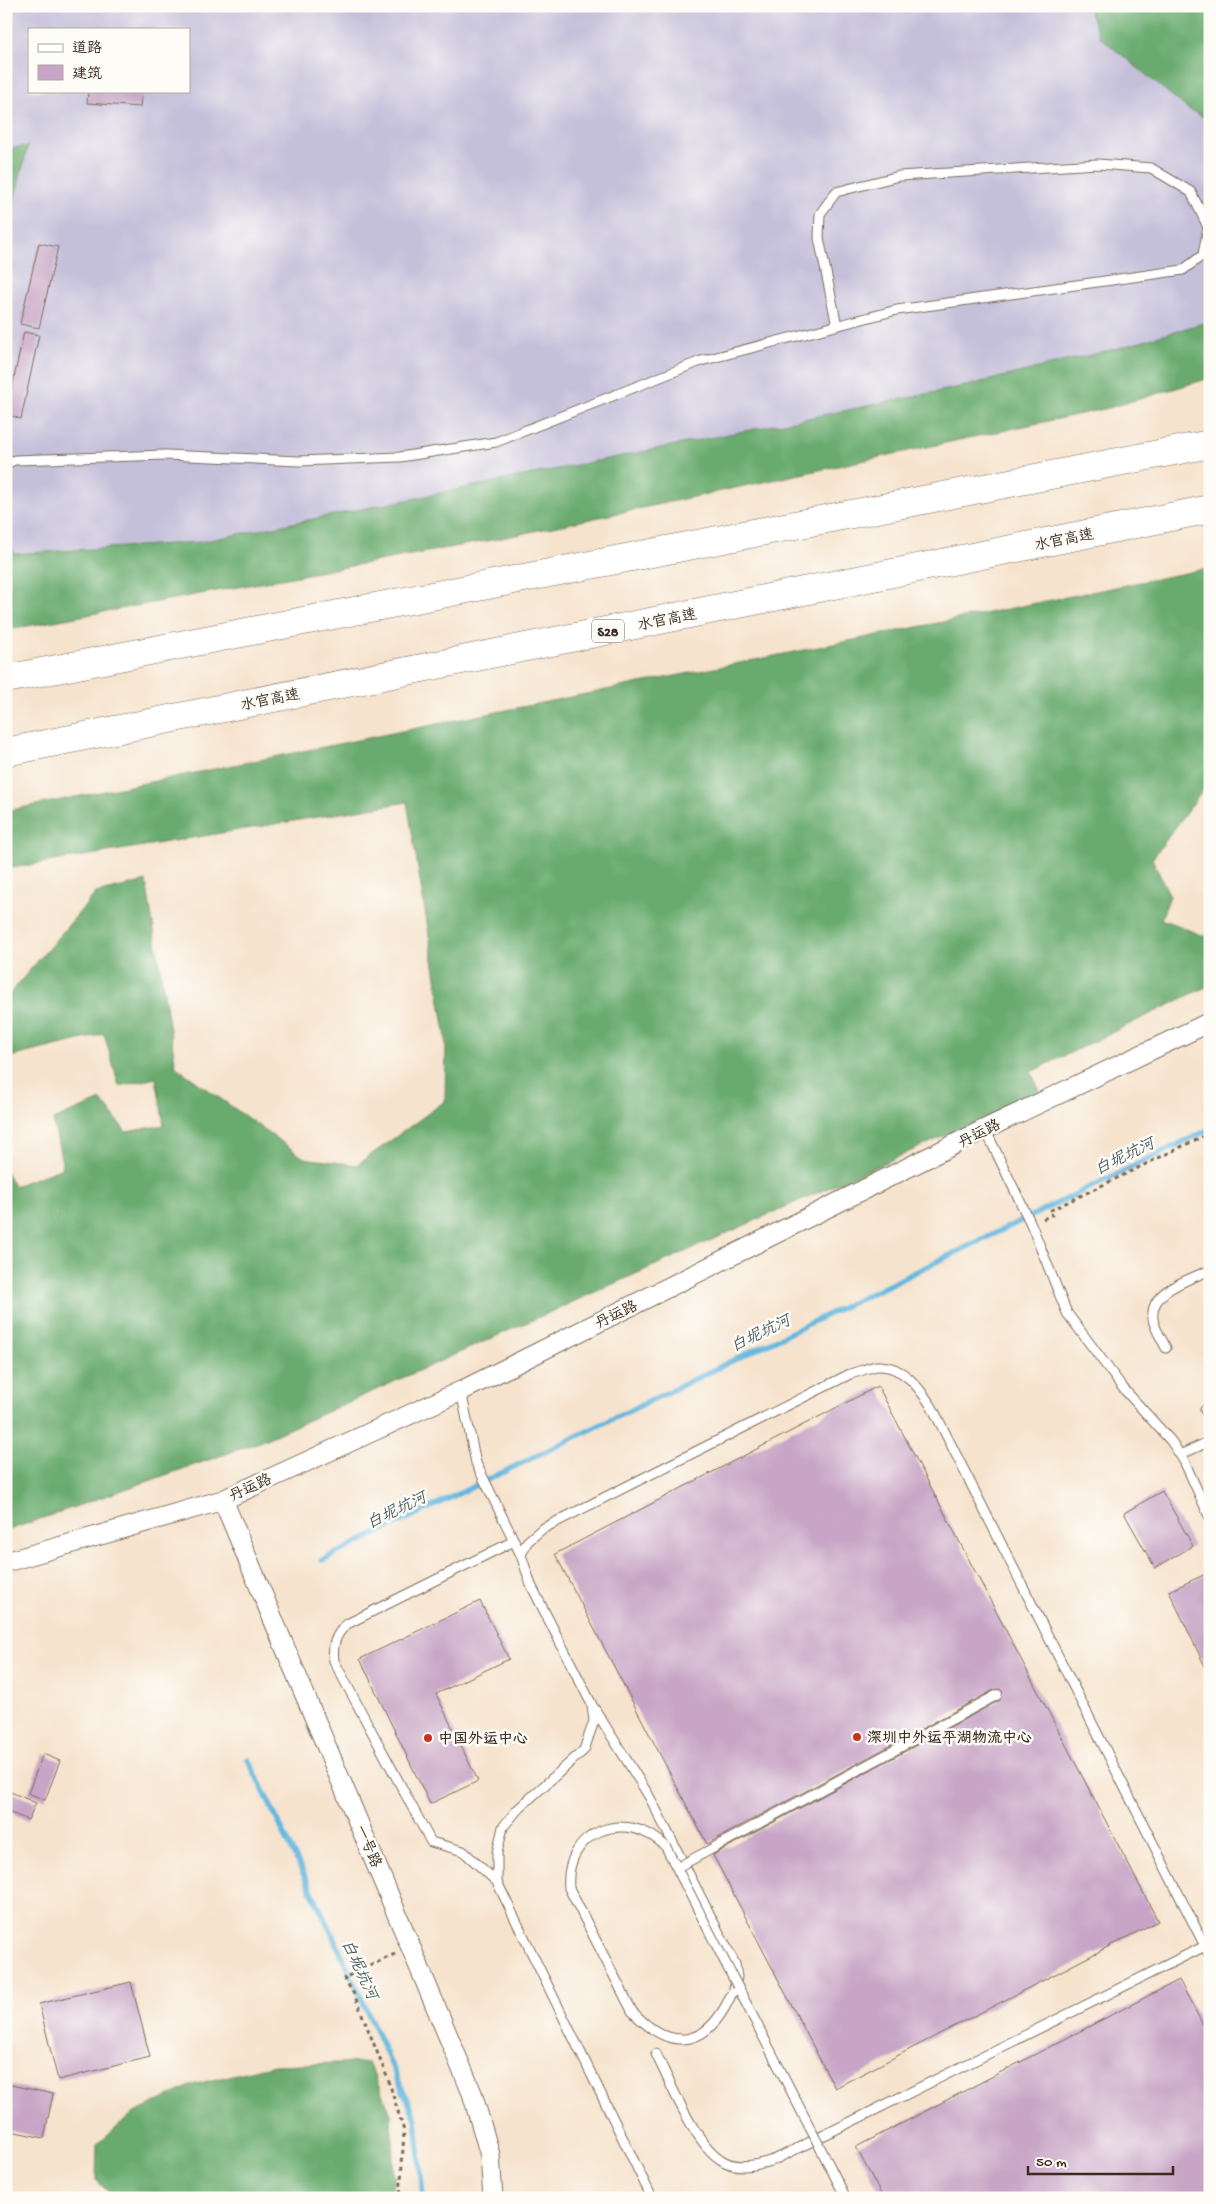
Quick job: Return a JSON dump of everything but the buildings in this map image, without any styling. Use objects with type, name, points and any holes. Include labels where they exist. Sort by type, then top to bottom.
[{"type":"highway","points":[[6,679],[1210,444]]},
{"type":"highway","name":"水官高速","points":[[6,752],[1210,509]]},
{"type":"street","name":"丹运路","points":[[6,1562],[222,1500],[461,1391],[985,1129],[1210,1022]]},
{"type":"street","name":"一号路","points":[[222,1500],[472,2093],[490,2155],[493,2198]]},
{"type":"lane","points":[[6,464],[15,460],[166,455],[299,461],[400,457],[496,442],[701,361],[837,326],[897,310],[1183,270],[1202,255],[1208,227],[1191,192],[1151,168],[1098,164],[899,176],[836,192],[820,214],[819,238],[837,326]]},
{"type":"lane","points":[[985,1129],[1031,1224],[1067,1313],[1123,1388],[1151,1417],[1180,1455],[1210,1518]]},
{"type":"lane","points":[[1166,1348],[1153,1321],[1153,1309],[1157,1298],[1167,1290],[1210,1270]]},
{"type":"lane","points":[[521,1555],[527,1542],[542,1529],[850,1374],[878,1366],[898,1371],[914,1381],[932,1407],[1210,1956]]},
{"type":"lane","points":[[461,1391],[476,1462],[521,1555],[531,1585],[592,1705],[649,1796],[735,1964],[737,1976],[732,1993],[719,2019],[702,2033],[675,2038],[657,2034],[646,2026],[632,2011],[569,1888],[568,1877],[574,1856],[589,1837],[609,1826],[637,1828],[655,1835],[666,1847],[678,1867],[846,2198]]},
{"type":"lane","points":[[1180,1455],[1210,1441]]},
{"type":"lane","points":[[514,1541],[353,1620],[337,1633],[332,1648],[334,1661],[432,1842],[463,1851],[480,1864],[497,1882],[652,2198]]},
{"type":"lane","points":[[678,1867],[997,1695]]},
{"type":"lane","points":[[497,1882],[497,1853],[503,1827],[518,1809],[584,1750],[594,1721],[592,1705]]},
{"type":"lane","points":[[656,2054],[702,2141],[720,2160],[738,2166],[759,2164],[776,2159],[1205,1946]]},
{"type":"path","points":[[1052,1215],[1049,1210],[1210,1132]]},
{"type":"path","points":[[400,2198],[404,2131],[389,2082],[354,1994],[344,1978],[410,1945]]},
{"type":"shaded area","points":[[6,6],[1087,6],[1100,37],[1188,109],[1210,120],[1210,321],[1126,346],[970,385],[200,542],[14,554],[6,527],[6,233],[28,146],[6,149]]},
{"type":"green space","points":[[1087,6],[1210,6],[1210,120],[1188,109],[1100,37]]},
{"type":"green space","points":[[28,146],[6,233],[6,149]]},
{"type":"green space","points":[[1210,321],[1210,378],[1109,408],[497,539],[6,630],[6,527],[14,554],[200,542],[970,385],[1126,346]]},
{"type":"green space","points":[[1210,568],[1210,787],[1206,786],[1152,859],[1170,896],[1161,919],[1204,936],[1210,934],[1210,985],[1031,1072],[1041,1093],[257,1443],[6,1531],[6,1171],[14,1186],[63,1168],[53,1120],[101,1100],[126,1132],[164,1125],[156,1078],[119,1086],[104,1034],[6,1058],[6,998],[96,893],[146,881],[176,1067],[304,1158],[357,1165],[445,1101],[446,1038],[407,802],[6,869],[6,811]]},
{"type":"green space","points":[[368,2062],[391,2114],[394,2183],[388,2198],[114,2198],[96,2180],[97,2145],[131,2115],[192,2085],[274,2065]]},
{"type":"waterway","name":"白坭坑河","points":[[322,1560],[1210,1129]]},
{"type":"waterway","name":"白坭坑河","points":[[248,1759],[328,1925],[416,2119],[423,2198]]},
{"type":"place","name":"深圳中外运平湖物流中心","points":[[857,1737]]},
{"type":"place","name":"中国外运中心","points":[[428,1738]]}]
